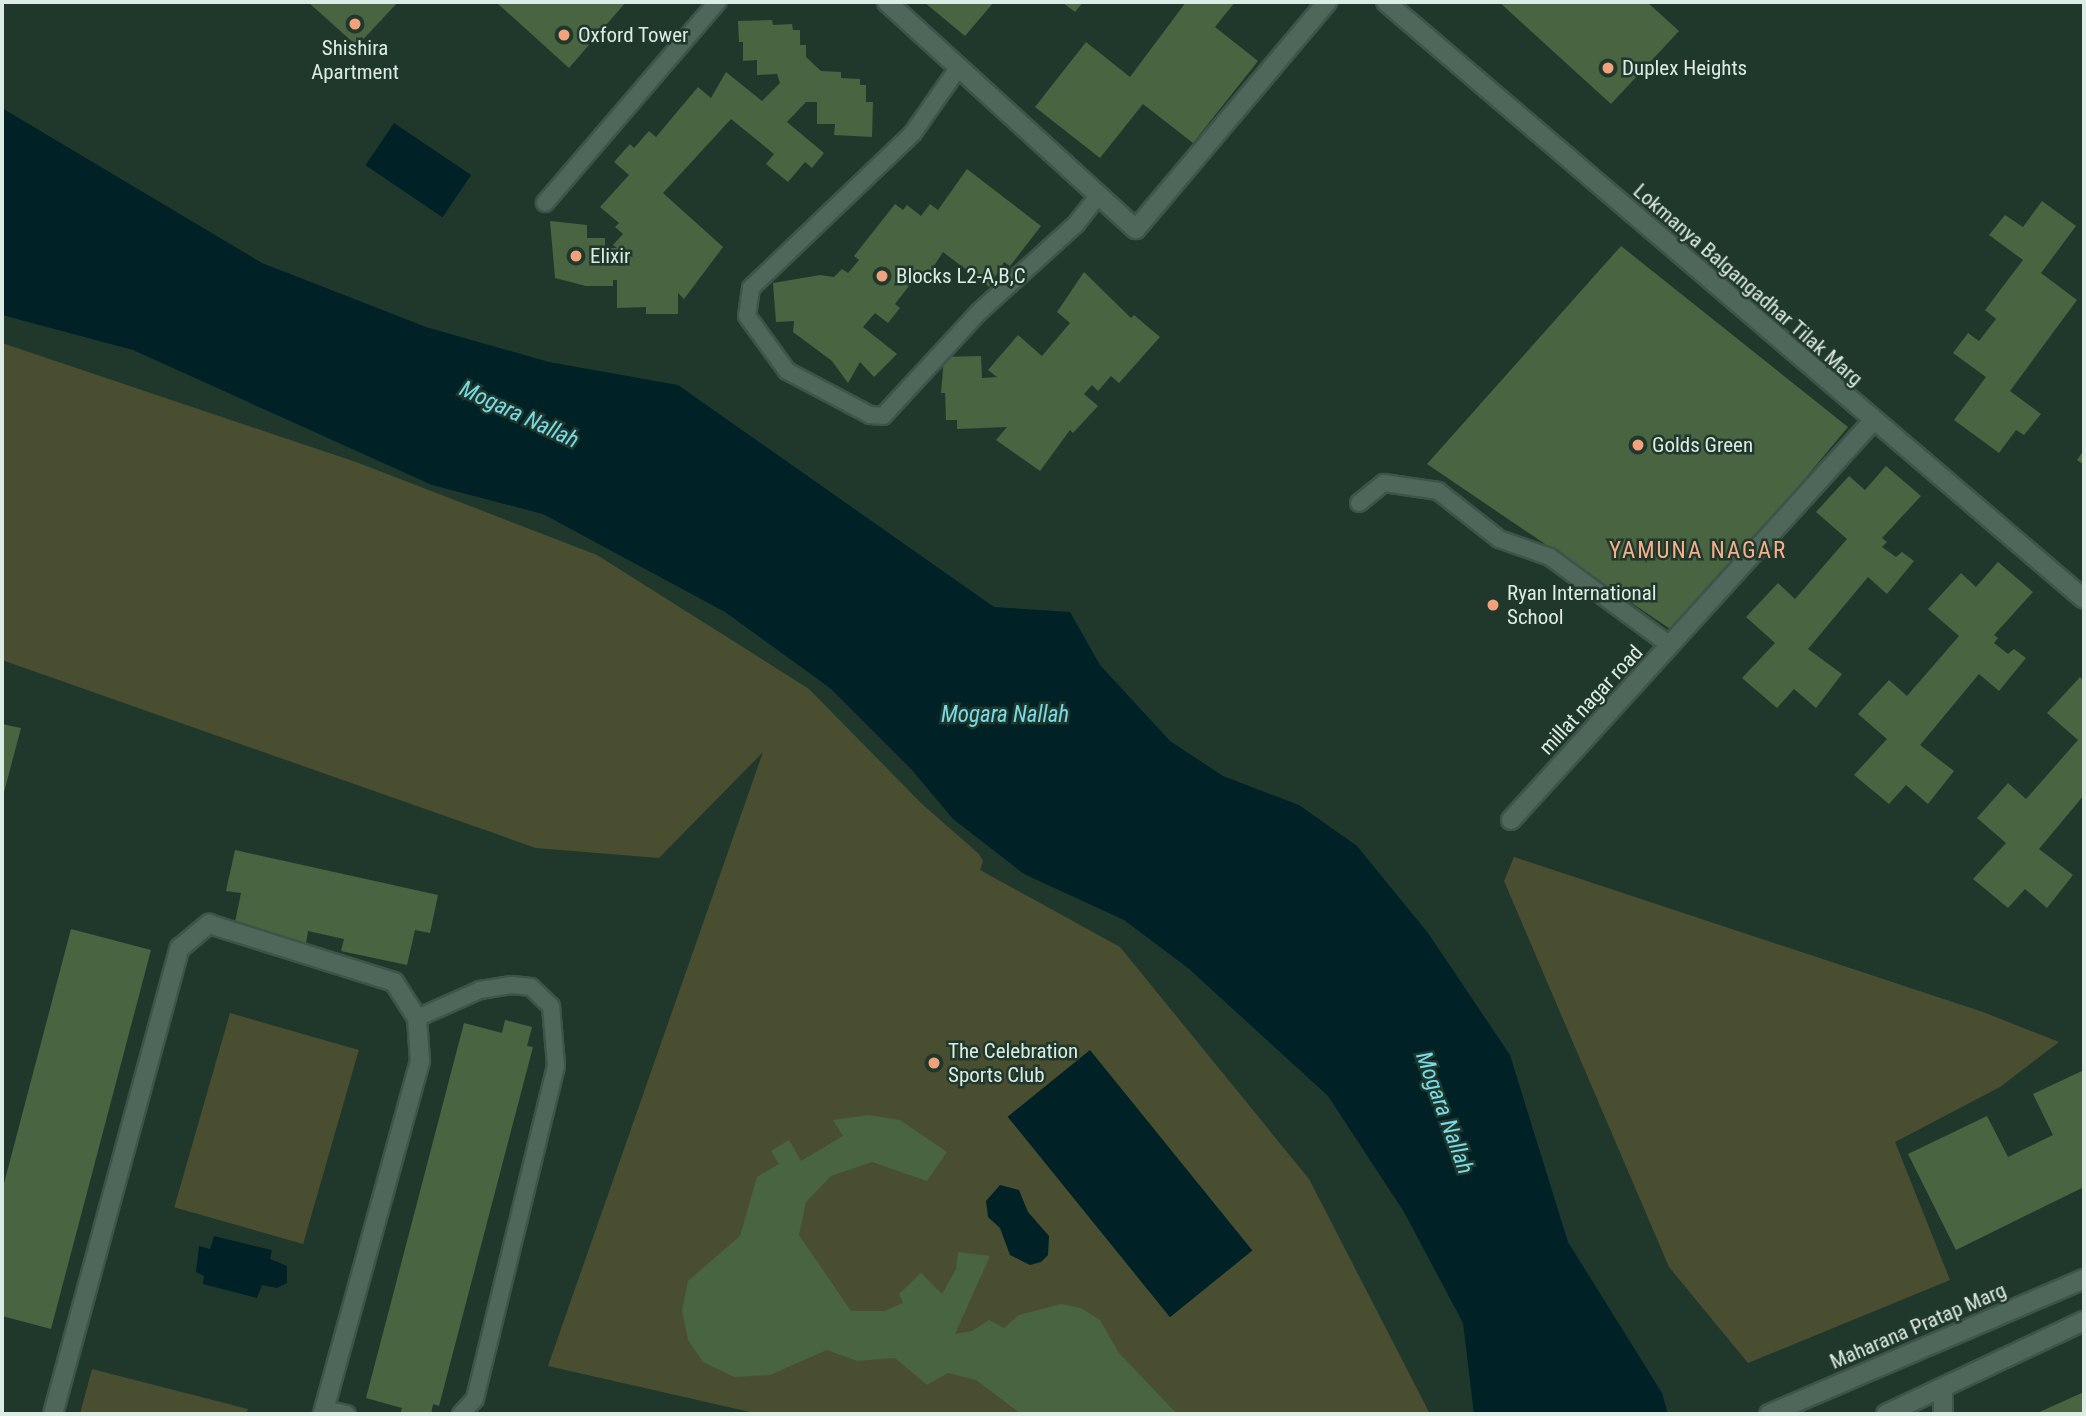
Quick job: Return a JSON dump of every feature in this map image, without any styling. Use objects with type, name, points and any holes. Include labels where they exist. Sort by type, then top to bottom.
[{"type":"street","points":[[887,2],[1136,229],[1327,2]]},
{"type":"street","name":"Lokmanya Balgangadhar Tilak Marg","points":[[1385,2],[1872,422],[2084,599]]},
{"type":"street","name":"millat nagar road","points":[[1511,820],[1872,422]]},
{"type":"street","points":[[53,1414],[180,948],[209,924],[394,982],[416,1018],[420,1061],[324,1412]]},
{"type":"street","name":"Maharana Pratap Marg","points":[[1769,1414],[2084,1279]]},
{"type":"street","points":[[1886,1414],[2084,1321]]},
{"type":"street","points":[[1943,1388],[1943,1414]]},
{"type":"lane","points":[[545,203],[717,2]]},
{"type":"lane","points":[[959,67],[914,133],[751,288],[747,316],[787,371],[870,415],[883,416],[979,312],[1076,224],[1099,195]]},
{"type":"lane","points":[[1359,503],[1384,482],[1438,491],[1499,539],[1550,557],[1670,645]]},
{"type":"lane","points":[[416,1018],[480,990],[512,985],[531,987],[551,1006],[556,1066],[475,1399],[461,1414]]},
{"type":"lane","points":[[324,1412],[345,1414]]},
{"type":"green space","points":[[2,343],[356,462],[597,555],[809,689],[922,804],[979,854],[983,861],[980,870],[1120,947],[1309,1179],[1430,1414],[759,1414],[548,1366],[763,752],[659,858],[536,848],[2,660]]},
{"type":"green space","points":[[1514,857],[1983,1012],[2059,1042],[2000,1087],[1895,1142],[1950,1280],[1748,1363],[1669,1267],[1504,881]]},
{"type":"green space","points":[[230,1013],[359,1050],[303,1244],[174,1207]]},
{"type":"green space","points":[[92,1369],[248,1409],[246,1414],[80,1414]]},
{"type":"water","name":"Mogara Nallah","points":[[2,108],[262,263],[426,327],[549,362],[678,385],[994,607],[1070,612],[1100,665],[1170,741],[1223,776],[1299,805],[1357,846],[1428,933],[1510,1055],[1568,1242],[1662,1393],[1668,1414],[1474,1414],[1463,1323],[1404,1212],[1328,1096],[1188,968],[1124,920],[1024,874],[953,819],[912,770],[830,688],[725,612],[543,514],[432,485],[133,350],[2,315]]},
{"type":"water","points":[[394,123],[471,175],[443,217],[365,165]]},
{"type":"water","points":[[1090,1050],[1252,1251],[1170,1317],[1008,1117]]},
{"type":"water","points":[[1000,1185],[1019,1190],[1028,1212],[1049,1236],[1048,1255],[1041,1262],[1030,1265],[1010,1255],[1000,1228],[988,1217],[986,1201]]},
{"type":"water","points":[[214,1236],[272,1250],[270,1259],[287,1266],[287,1283],[277,1288],[262,1285],[257,1298],[203,1284],[204,1276],[196,1272],[199,1246],[210,1249]]},
{"type":"building","name":"Shishira Apartment","points":[[308,2],[398,2],[357,46]]},
{"type":"building","name":"Oxford Tower","points":[[496,2],[626,2],[569,68]]},
{"type":"building","points":[[924,2],[994,2],[965,36]]},
{"type":"building","points":[[1062,2],[1083,2],[1075,12]]},
{"type":"building","points":[[1186,2],[1235,2],[1215,27],[1258,61],[1193,143],[1143,104],[1100,158],[1035,107],[1086,42],[1130,77]]},
{"type":"building","name":"Duplex Heights","points":[[1499,2],[1647,2],[1679,31],[1611,104]]},
{"type":"building","points":[[772,20],[773,25],[792,24],[793,30],[800,30],[800,45],[806,45],[806,57],[821,71],[841,72],[841,78],[860,79],[860,85],[866,85],[866,102],[873,102],[872,137],[834,135],[835,124],[817,124],[817,102],[806,102],[787,122],[824,153],[812,168],[805,162],[788,182],[766,164],[774,154],[731,119],[663,193],[723,247],[684,299],[678,293],[678,314],[646,314],[646,307],[617,308],[617,280],[613,280],[613,286],[586,286],[555,278],[550,221],[587,225],[587,238],[605,238],[605,248],[617,248],[613,245],[623,234],[615,227],[619,223],[600,207],[629,175],[614,162],[630,144],[634,148],[649,131],[656,137],[698,87],[711,98],[726,72],[762,101],[780,83],[777,74],[757,75],[757,60],[743,61],[743,42],[739,42],[738,21]]},
{"type":"building","name":"Blocks L2-A,B,C","points":[[967,169],[1041,226],[1010,266],[1004,262],[989,287],[943,252],[923,283],[916,277],[895,304],[900,308],[888,323],[875,313],[863,327],[897,354],[874,377],[860,362],[848,383],[832,361],[793,332],[794,321],[776,322],[773,283],[820,275],[834,277],[842,269],[848,273],[859,260],[854,256],[895,204],[903,210],[907,205],[921,216],[930,204],[938,210]]},
{"type":"building","points":[[2042,201],[2076,226],[2041,273],[2077,300],[2010,391],[2041,414],[2024,435],[2016,430],[1999,453],[1954,420],[1986,377],[1953,353],[1968,333],[1979,341],[1996,319],[1985,310],[2023,260],[1989,235],[2005,215],[2023,227]]},
{"type":"building","name":"Golds Green","points":[[1621,246],[1848,427],[1676,633],[1427,464]]},
{"type":"building","points":[[1084,272],[1131,318],[1134,315],[1160,337],[1119,383],[1111,376],[1098,391],[1092,385],[1084,394],[1098,406],[1073,433],[1070,430],[1040,471],[996,440],[1007,427],[957,429],[957,420],[946,420],[945,393],[941,393],[944,357],[981,356],[982,378],[997,377],[988,370],[1018,335],[1042,356],[1070,323],[1057,312]]},
{"type":"building","points":[[2084,450],[2084,465],[2077,460]]},
{"type":"building","points":[[1886,466],[1921,496],[1882,538],[1887,542],[1882,547],[1896,557],[1902,552],[1914,561],[1887,594],[1868,577],[1808,649],[1842,674],[1816,708],[1794,689],[1777,708],[1742,678],[1775,643],[1746,617],[1778,583],[1795,599],[1847,539],[1816,512],[1849,476],[1865,490]]},
{"type":"building","points":[[1998,562],[2033,592],[1994,635],[1998,638],[1994,643],[2008,654],[2014,649],[2026,658],[1999,691],[1979,674],[1920,745],[1954,771],[1928,804],[1906,785],[1889,804],[1854,775],[1887,739],[1858,714],[1889,680],[1907,696],[1959,636],[1928,609],[1961,573],[1976,587]]},
{"type":"building","points":[[2080,677],[2084,681],[2084,795],[2039,849],[2073,875],[2047,908],[2025,889],[2008,908],[1973,879],[2006,843],[1977,818],[2008,783],[2026,799],[2078,740],[2047,713]]},
{"type":"building","points":[[2,724],[21,728],[3,796],[2,796]]},
{"type":"building","points":[[235,850],[438,895],[430,933],[415,930],[407,965],[341,951],[344,939],[308,931],[306,943],[234,927],[241,893],[226,891]]},
{"type":"building","points":[[71,929],[151,950],[51,1329],[2,1316],[2,1191]]},
{"type":"building","points":[[505,1020],[532,1027],[527,1046],[533,1047],[439,1406],[433,1404],[431,1414],[400,1414],[402,1408],[366,1398],[464,1023],[502,1033]]},
{"type":"building","points":[[2084,1070],[2084,1187],[1956,1250],[1908,1154],[1987,1116],[2008,1157],[2053,1135],[2033,1094]]},
{"type":"building","points":[[868,1115],[900,1120],[947,1152],[927,1181],[872,1162],[831,1176],[806,1202],[799,1235],[851,1311],[884,1311],[903,1303],[899,1294],[921,1273],[942,1294],[956,1269],[958,1252],[990,1256],[955,1334],[972,1331],[989,1320],[1004,1328],[1019,1315],[1061,1304],[1081,1308],[1100,1320],[1119,1353],[1177,1414],[1021,1414],[976,1380],[948,1373],[927,1385],[895,1358],[857,1361],[827,1350],[770,1375],[734,1377],[703,1362],[688,1340],[682,1310],[688,1281],[740,1236],[757,1177],[779,1164],[771,1151],[789,1140],[801,1161],[843,1136],[833,1120]]},
{"type":"building","points":[[2084,1392],[2084,1414],[2035,1414]]},
{"type":"place","name":"Shishira Apartment","points":[[355,24]]},
{"type":"place","name":"Oxford Tower","points":[[564,35]]},
{"type":"place","name":"Duplex Heights","points":[[1608,68]]},
{"type":"place","name":"Elixir","points":[[576,256]]},
{"type":"place","name":"Blocks L2-A,B,C","points":[[882,276]]},
{"type":"place","name":"Golds Green","points":[[1638,445]]},
{"type":"place","name":"Ryan International School","points":[[1493,605]]},
{"type":"place","name":"The Celebration Sports Club","points":[[934,1063]]},
{"type":"district","name":"YAMUNA NAGAR","points":[[1698,551]]}]
